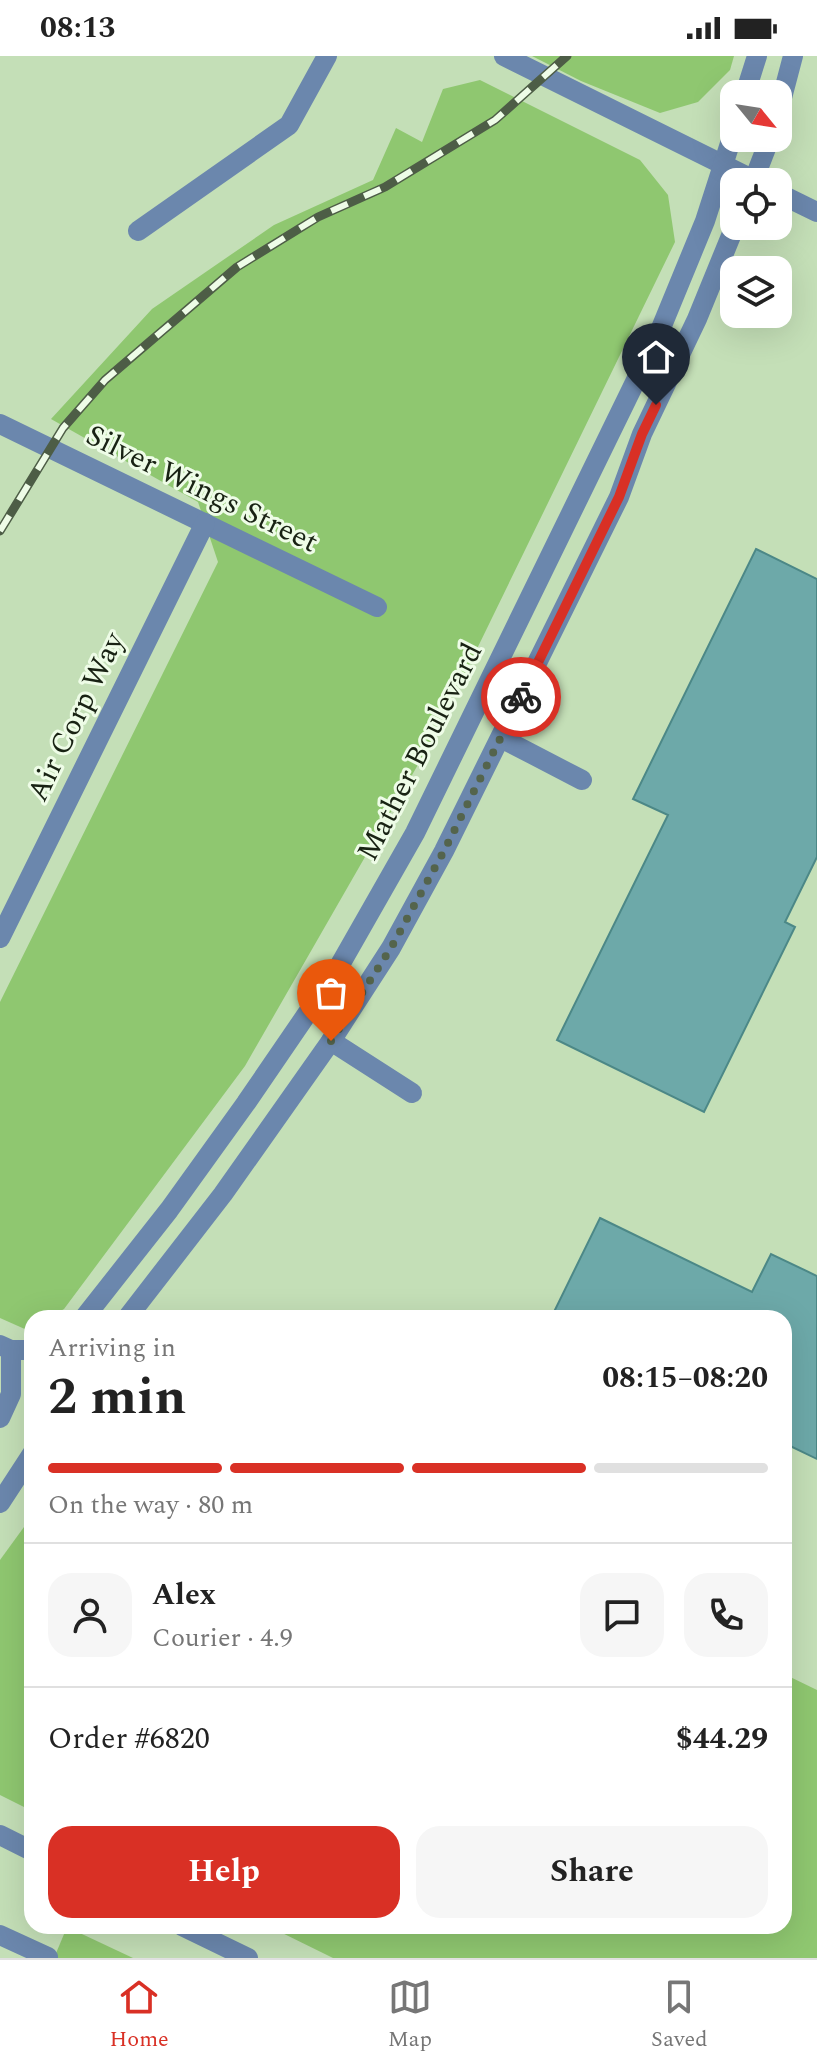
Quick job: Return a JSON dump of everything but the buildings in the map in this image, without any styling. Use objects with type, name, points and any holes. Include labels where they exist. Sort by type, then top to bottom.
[{"type":"street","points":[[138,231],[289,125],[327,56]]},
{"type":"street","points":[[504,56],[731,168]]},
{"type":"street","points":[[749,80],[757,56]]},
{"type":"street","points":[[787,80],[793,56]]},
{"type":"street","name":"Mather Boulevard","points":[[90,1310],[177,1198],[329,982],[415,833],[659,333],[705,221],[728,152]]},
{"type":"street","points":[[792,200],[817,212]]},
{"type":"street","points":[[133,1310],[223,1194],[331,1041],[391,948],[444,851],[619,497],[642,434],[697,319],[729,240]]},
{"type":"street","name":"Silver Wings Street","points":[[0,424],[377,607]]},
{"type":"street","name":"Air Corp Way","points":[[0,938],[205,523]]},
{"type":"street","points":[[501,738],[582,780]]},
{"type":"street","points":[[331,1041],[412,1093]]},
{"type":"street","points":[[0,1418],[11,1394],[14,1348]]},
{"type":"street","points":[[0,1503],[24,1466]]},
{"type":"street","points":[[0,1835],[24,1847]]},
{"type":"street","points":[[198,1934],[248,1958]]},
{"type":"street","points":[[0,1935],[48,1957]]},
{"type":"green space","points":[[532,56],[734,56],[730,70],[698,102],[660,113],[581,81]]},
{"type":"green space","points":[[480,80],[640,160],[668,195],[675,242],[435,735],[245,1066],[64,1309],[24,1310],[24,1329],[0,1318],[0,1002],[218,562],[198,502],[51,419],[152,309],[274,225],[373,180],[396,128],[422,142],[443,89]]},
{"type":"green space","points":[[24,1527],[24,1807],[0,1795],[0,1560]]},
{"type":"green space","points":[[792,1678],[817,1690],[817,1958],[333,1958],[284,1934],[792,1934]]},
{"type":"green space","points":[[64,1934],[82,1934],[133,1958],[54,1958]]},
{"type":"railway","points":[[0,531],[63,428],[105,380],[237,267],[318,217],[385,187],[495,120],[567,56]]},
{"type":"way so far","points":[[331,1041],[391,948],[444,851],[521,697]]},
{"type":"route","points":[[521,697],[619,497],[656,405]]}]
